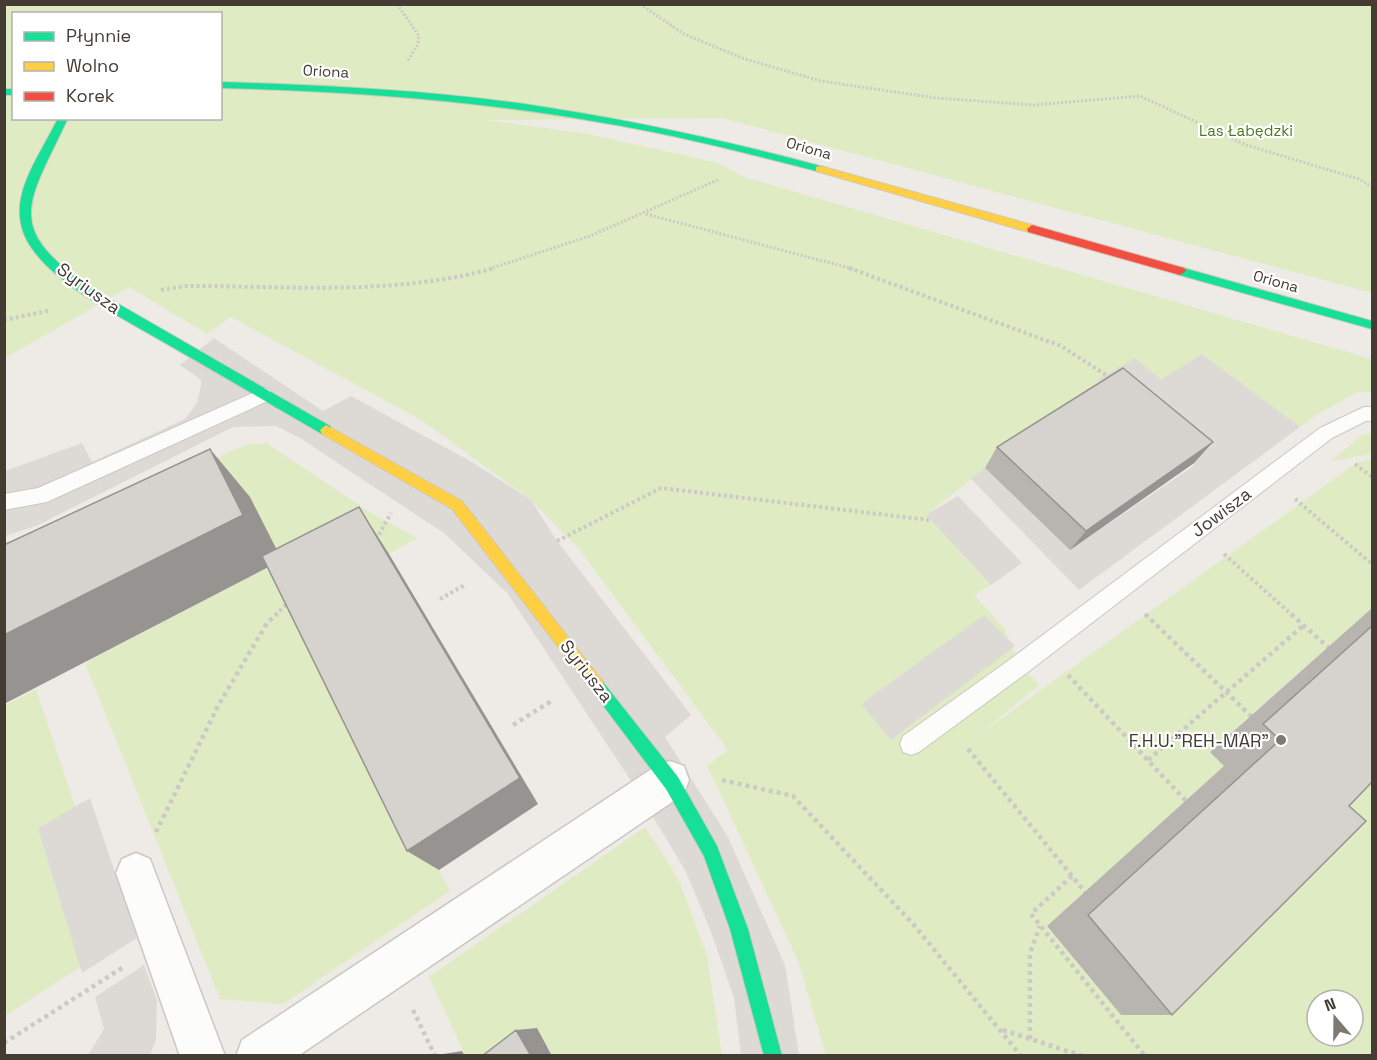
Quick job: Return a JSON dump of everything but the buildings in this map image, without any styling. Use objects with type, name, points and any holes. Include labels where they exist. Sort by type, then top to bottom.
[{"type":"street","name":"Oriona","points":[[222,85],[288,86],[433,96],[570,113],[673,132],[767,154],[1372,325]]},
{"type":"street","name":"Syriusza","points":[[62,120],[30,193],[25,210],[26,226],[42,254],[101,300],[457,505],[670,780],[711,852],[738,929],[773,1056]]},
{"type":"street","points":[[258,1056],[670,780]]},
{"type":"street","points":[[136,873],[203,1056]]},
{"type":"lane","points":[[4,502],[40,496],[264,395]]},
{"type":"lane","name":"Jowisza","points":[[910,744],[1326,433],[1364,414],[1372,414]]},
{"type":"path","points":[[397,4],[419,36],[418,44],[407,63]]},
{"type":"path","points":[[640,4],[684,34],[745,59],[821,81],[936,98],[1034,105],[1140,96],[1246,145],[1359,180],[1372,187]]},
{"type":"path","points":[[4,320],[101,300],[186,286],[381,285],[454,277],[503,265],[608,230],[725,177]]},
{"type":"path","points":[[645,213],[848,267],[972,315],[1061,346],[1106,375]]},
{"type":"path","points":[[1354,464],[1372,477]]},
{"type":"path","points":[[557,541],[661,488],[929,520]]},
{"type":"path","points":[[1295,499],[1372,562]]},
{"type":"path","points":[[374,543],[394,508]]},
{"type":"path","points":[[1221,552],[1329,648]]},
{"type":"path","points":[[440,599],[467,584]]},
{"type":"path","points":[[136,873],[219,706],[256,641],[267,623],[296,596]]},
{"type":"path","points":[[1140,610],[1252,717]]},
{"type":"path","points":[[1148,760],[1304,625]]},
{"type":"path","points":[[1062,668],[1186,801]]},
{"type":"path","points":[[513,725],[558,697]]},
{"type":"path","points":[[964,745],[1085,892]]},
{"type":"path","points":[[720,779],[793,796],[914,925],[1022,1056]]},
{"type":"path","points":[[1072,876],[1031,914],[1145,1056]]},
{"type":"path","points":[[1030,1039],[1030,953],[1040,925]]},
{"type":"path","points":[[4,1043],[160,943]]},
{"type":"path","points":[[411,1004],[435,1056]]},
{"type":"path","points":[[1002,1030],[1082,1056]]},
{"type":"green space","name":"Las Łabędzki","points":[[5,5],[1372,5],[1372,293],[722,118],[487,120],[588,134],[718,163],[744,177],[1372,359],[1372,393],[1357,392],[1300,427],[1202,354],[1161,380],[1097,380],[1107,391],[985,468],[926,515],[991,585],[974,595],[1004,628],[1020,665],[1039,685],[980,734],[1355,464],[1372,458],[1372,608],[1210,751],[1224,766],[1047,926],[1121,1015],[1372,740],[1372,1055],[826,1055],[798,961],[707,765],[728,750],[579,549],[531,500],[423,421],[231,317],[207,334],[129,287],[5,358]]},
{"type":"green space","points":[[1372,432],[1372,454],[1331,461],[1362,435]]},
{"type":"green space","points":[[266,443],[371,513],[417,538],[389,554],[364,721],[450,891],[283,1004],[220,999],[85,663],[282,560],[192,469],[245,445]]},
{"type":"green space","points":[[36,689],[120,941],[5,1016],[4,702],[6,705]]},
{"type":"green space","points":[[645,827],[678,878],[707,955],[722,1055],[552,1055],[537,1028],[501,1055],[465,1055],[429,977]]},
{"type":"shaded area","points":[[214,338],[323,411],[351,396],[472,462],[531,500],[557,541],[691,715],[665,737],[728,837],[785,965],[799,1055],[741,1055],[734,998],[711,932],[686,872],[637,790],[508,594],[444,533],[300,438],[276,426],[233,427],[36,526],[5,536],[5,471],[82,443],[92,462],[185,419],[197,403],[201,380],[180,365]]},
{"type":"shaded area","points":[[1202,354],[1300,427],[1079,590],[971,479],[985,468],[1070,550],[1195,465],[1097,380],[1135,358],[1161,380]]},
{"type":"shaded area","points":[[958,496],[1022,563],[991,585],[926,515]]},
{"type":"shaded area","points":[[984,615],[1015,646],[891,740],[861,704]]},
{"type":"shaded area","points":[[90,798],[137,938],[82,973],[38,828]]},
{"type":"shaded area","points":[[144,965],[157,1000],[156,1039],[150,1055],[88,1055],[104,1029],[95,997]]},
{"type":"traffic: fast","points":[[222,85],[372,92],[523,107],[672,133],[746,149],[820,169]]},
{"type":"traffic: fast","points":[[4,92],[12,92]]},
{"type":"traffic: fast","points":[[62,120],[27,195],[26,223],[40,251],[64,274],[104,302],[326,430]]},
{"type":"traffic: fast","points":[[1180,271],[1372,325]]},
{"type":"traffic: fast","points":[[598,687],[672,783],[711,852],[739,929],[773,1056]]},
{"type":"traffic: slow","points":[[820,169],[1032,229]]},
{"type":"traffic: slow","points":[[326,430],[457,505],[598,687]]},
{"type":"traffic: jam","points":[[1032,229],[1180,271]]},
{"type":"place","name":"F.H.U.\"REH-MAR\"","points":[[1281,740]]}]
